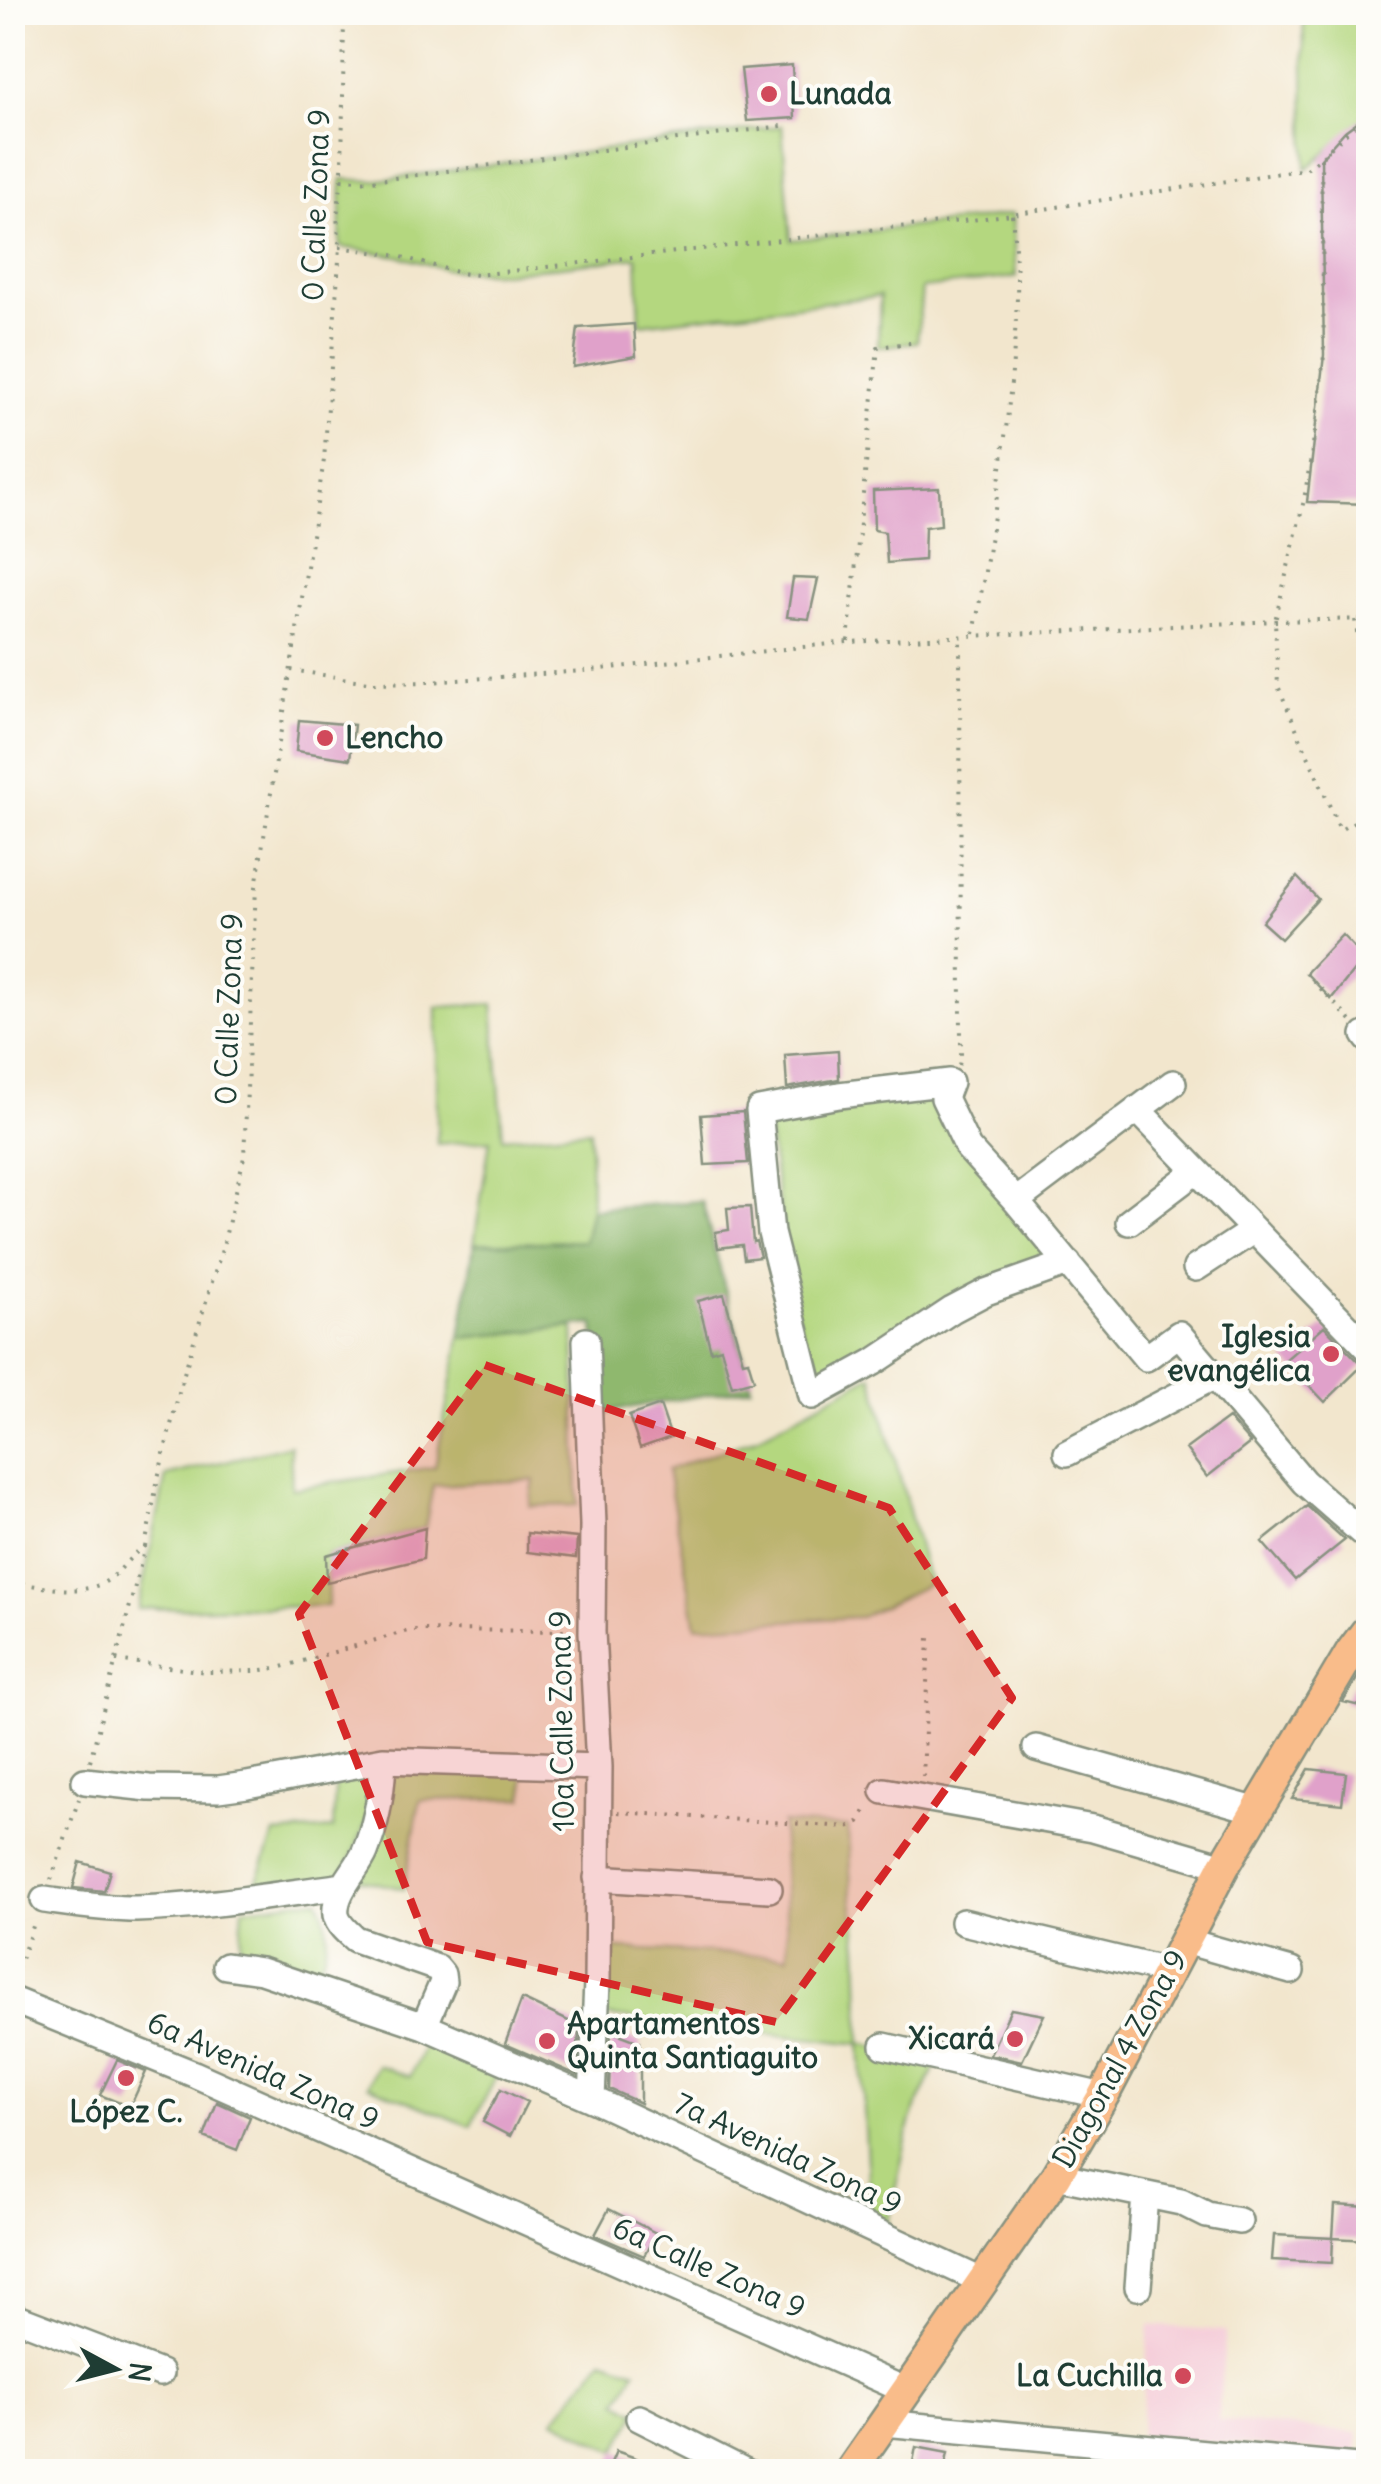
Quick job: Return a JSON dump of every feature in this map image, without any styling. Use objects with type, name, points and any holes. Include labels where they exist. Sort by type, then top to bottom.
[{"type":"main road","name":"Diagonal 4 Zona 9","points":[[850,2472],[1056,2176],[1224,1866],[1368,1625]]},
{"type":"street","points":[[1068,1262],[986,1292],[812,1396],[772,1232],[759,1110],[840,1095],[950,1082],[944,1098],[968,1148],[1068,1262],[1146,1358],[1179,1334],[1304,1482],[1368,1538]]},
{"type":"street","points":[[1016,1201],[1172,1083]]},
{"type":"street","points":[[1138,1108],[1368,1348]]},
{"type":"street","points":[[1129,1222],[1196,1171]]},
{"type":"street","points":[[1196,1268],[1254,1230]]},
{"type":"street","name":"10a Calle Zona 9","points":[[586,1341],[599,1767],[592,2099]]},
{"type":"street","points":[[1067,1453],[1215,1376]]},
{"type":"street","points":[[1036,1748],[1258,1811]]},
{"type":"street","points":[[85,1781],[149,1788],[247,1786],[383,1760],[599,1767]]},
{"type":"street","points":[[383,1760],[378,1811],[365,1851],[344,1886],[336,1915],[355,1939],[437,1968],[442,1974],[443,1982],[424,2026]]},
{"type":"street","points":[[884,1791],[1093,1828],[1224,1866]]},
{"type":"street","points":[[597,1878],[770,1889]]},
{"type":"street","points":[[44,1900],[89,1907],[152,1908],[344,1886]]},
{"type":"street","points":[[964,1922],[1167,1971]]},
{"type":"street","points":[[1185,1940],[1291,1971]]},
{"type":"street","name":"7a Avenida Zona 9","points":[[226,1966],[262,1971],[424,2026],[592,2099],[984,2282]]},
{"type":"street","name":"6a Avenida Zona 9","points":[[12,2000],[194,2074],[486,2204]]},
{"type":"street","points":[[884,2046],[1102,2096]]},
{"type":"street","points":[[1056,2176],[1181,2202],[1207,2215],[1239,2221]]},
{"type":"street","points":[[1138,2287],[1145,2195]]},
{"type":"street","name":"6a Calle Zona 9","points":[[486,2204],[907,2391]]},
{"type":"street","points":[[12,2316],[160,2374]]},
{"type":"street","points":[[639,2418],[746,2472]]},
{"type":"street","points":[[884,2423],[1368,2468]]},
{"type":"path","name":"0 Calle Zona 9","points":[[12,1981],[85,1781],[145,1548],[182,1380],[223,1246],[244,1157],[256,887],[324,460],[340,247],[337,216],[342,179],[344,12]]},
{"type":"path","points":[[340,247],[477,275],[972,220],[1306,169],[1368,114]]},
{"type":"path","points":[[342,179],[372,181],[782,126]]},
{"type":"path","points":[[1321,158],[1324,355],[1304,500],[1275,621],[1278,686],[1340,830],[1368,814]]},
{"type":"path","points":[[974,634],[1006,425],[1016,298],[1012,214]]},
{"type":"path","points":[[848,642],[878,347],[917,342]]},
{"type":"path","points":[[291,670],[374,684],[429,682],[583,671],[848,642],[1368,619]]},
{"type":"path","points":[[1355,620],[1368,698]]},
{"type":"path","points":[[950,1082],[961,1056],[960,635]]},
{"type":"path","points":[[1306,973],[1367,1037]]},
{"type":"path","points":[[12,1582],[64,1589],[95,1586],[108,1580],[130,1557],[145,1548]]},
{"type":"path","points":[[116,1660],[206,1672],[256,1671],[412,1630],[592,1632]]},
{"type":"path","points":[[922,1797],[929,1637]]},
{"type":"path","points":[[598,1811],[848,1827],[856,1824]]},
{"type":"highlighted area","points":[[485,1365],[889,1508],[1012,1698],[776,2022],[427,1942],[299,1614]]},
{"type":"shaded area","name":"La Cuchilla","points":[[1149,2325],[1226,2331],[1218,2420],[1359,2433],[1357,2454],[1140,2435]]},
{"type":"green space","points":[[1303,13],[1368,13],[1368,114],[1306,169]]},
{"type":"green space","points":[[782,126],[791,240],[1012,214],[1016,277],[922,288],[917,342],[878,347],[880,296],[640,324],[637,257],[503,273],[445,269],[398,256],[340,247],[342,179],[372,181]]},
{"type":"green space","points":[[493,1004],[503,1138],[590,1130],[591,1209],[585,1241],[474,1244],[490,1140],[437,1144],[437,1007]]},
{"type":"green space","points":[[938,1091],[1057,1259],[835,1374],[813,1372],[792,1297],[766,1114]]},
{"type":"green space","points":[[702,1201],[751,1387],[598,1413],[594,1324],[460,1338],[474,1244],[584,1241],[591,1209]]},
{"type":"green space","points":[[574,1327],[578,1505],[530,1506],[534,1480],[433,1485],[425,1528],[327,1555],[328,1606],[138,1609],[166,1476],[290,1445],[292,1489],[435,1467],[460,1338]]},
{"type":"green space","points":[[872,1375],[929,1584],[861,1617],[696,1626],[667,1470],[756,1438]]},
{"type":"green space","points":[[387,1763],[525,1767],[524,1798],[420,1800],[404,1889],[355,1878]]},
{"type":"green space","points":[[379,1766],[378,1793],[343,1879],[253,1891],[275,1834],[333,1829],[336,1774]]},
{"type":"green space","points":[[782,1823],[848,1827],[861,2043],[937,2063],[911,2119],[885,2235],[871,2229],[860,2044],[595,2015],[597,1948],[788,1956]]},
{"type":"green space","points":[[318,1899],[327,1932],[315,1983],[239,1960],[243,1908]]},
{"type":"green space","points":[[432,2029],[505,2061],[470,2126],[368,2085],[377,2065],[410,2077]]},
{"type":"green space","points":[[603,2359],[636,2370],[618,2401],[637,2412],[616,2451],[554,2420]]},
{"type":"building","name":"Lunada","points":[[792,65],[795,118],[747,121],[741,69]]},
{"type":"building","points":[[1368,114],[1368,504],[1307,502],[1324,355],[1321,158],[1345,131]]},
{"type":"building","points":[[634,324],[636,356],[573,367],[578,328]]},
{"type":"building","points":[[939,488],[941,525],[925,527],[924,560],[887,563],[885,532],[874,530],[873,491]]},
{"type":"building","points":[[793,578],[818,579],[809,619],[787,617]]},
{"type":"building","name":"Lencho","points":[[299,720],[354,725],[350,759],[296,751]]},
{"type":"building","points":[[1297,877],[1318,899],[1281,939],[1262,922]]},
{"type":"building","points":[[1342,935],[1364,958],[1331,999],[1306,973]]},
{"type":"building","points":[[838,1051],[839,1079],[787,1088],[785,1055]]},
{"type":"building","points":[[743,1112],[748,1163],[705,1165],[701,1115]]},
{"type":"building","points":[[750,1207],[753,1242],[756,1241],[760,1257],[744,1259],[742,1245],[718,1248],[715,1232],[729,1230],[727,1208]]},
{"type":"building","points":[[724,1294],[743,1361],[748,1360],[754,1380],[732,1386],[721,1348],[711,1351],[698,1301]]},
{"type":"building","name":"Iglesia evangélica","points":[[1324,1326],[1364,1364],[1325,1402],[1285,1360]]},
{"type":"building","points":[[660,1405],[671,1437],[640,1448],[629,1416]]},
{"type":"building","points":[[1228,1418],[1250,1443],[1207,1477],[1186,1449]]},
{"type":"building","points":[[1307,1506],[1345,1540],[1295,1580],[1262,1542]]},
{"type":"building","points":[[425,1528],[423,1559],[327,1582],[326,1555]]},
{"type":"building","points":[[527,1533],[577,1538],[576,1558],[527,1552]]},
{"type":"building","points":[[1367,1662],[1368,1708],[1343,1702]]},
{"type":"building","points":[[1309,1769],[1346,1773],[1342,1804],[1292,1799]]},
{"type":"building","points":[[80,1862],[110,1871],[104,1891],[73,1888]]},
{"type":"building","name":"Apartamentos Quinta Santiaguito","points":[[522,1999],[579,2026],[577,2075],[505,2044]]},
{"type":"building","name":"Xicará","points":[[1011,2009],[1044,2015],[1022,2061],[990,2054]]},
{"type":"building","points":[[611,2031],[640,2042],[640,2103],[609,2089]]},
{"type":"building","name":"López C.","points":[[117,2060],[146,2072],[130,2107],[100,2095]]},
{"type":"building","points":[[501,2089],[527,2102],[510,2136],[483,2122]]},
{"type":"building","points":[[217,2102],[250,2117],[237,2150],[204,2137]]},
{"type":"building","points":[[1335,2205],[1368,2207],[1368,2240],[1333,2238]]},
{"type":"building","points":[[609,2209],[656,2233],[644,2256],[595,2235]]},
{"type":"building","points":[[1274,2235],[1333,2238],[1332,2263],[1272,2260]]},
{"type":"building","points":[[916,2447],[948,2453],[944,2472],[911,2472]]},
{"type":"building","points":[[616,2451],[633,2457],[660,2472],[607,2472]]},
{"type":"place","name":"Lunada","points":[[769,94]]},
{"type":"place","name":"Lencho","points":[[325,738]]},
{"type":"place","name":"Iglesia evangélica","points":[[1331,1354]]},
{"type":"place","name":"Xicará","points":[[1015,2039]]},
{"type":"place","name":"Apartamentos Quinta Santiaguito","points":[[547,2041]]},
{"type":"place","name":"López C.","points":[[126,2078]]},
{"type":"place","name":"La Cuchilla","points":[[1183,2376]]}]
